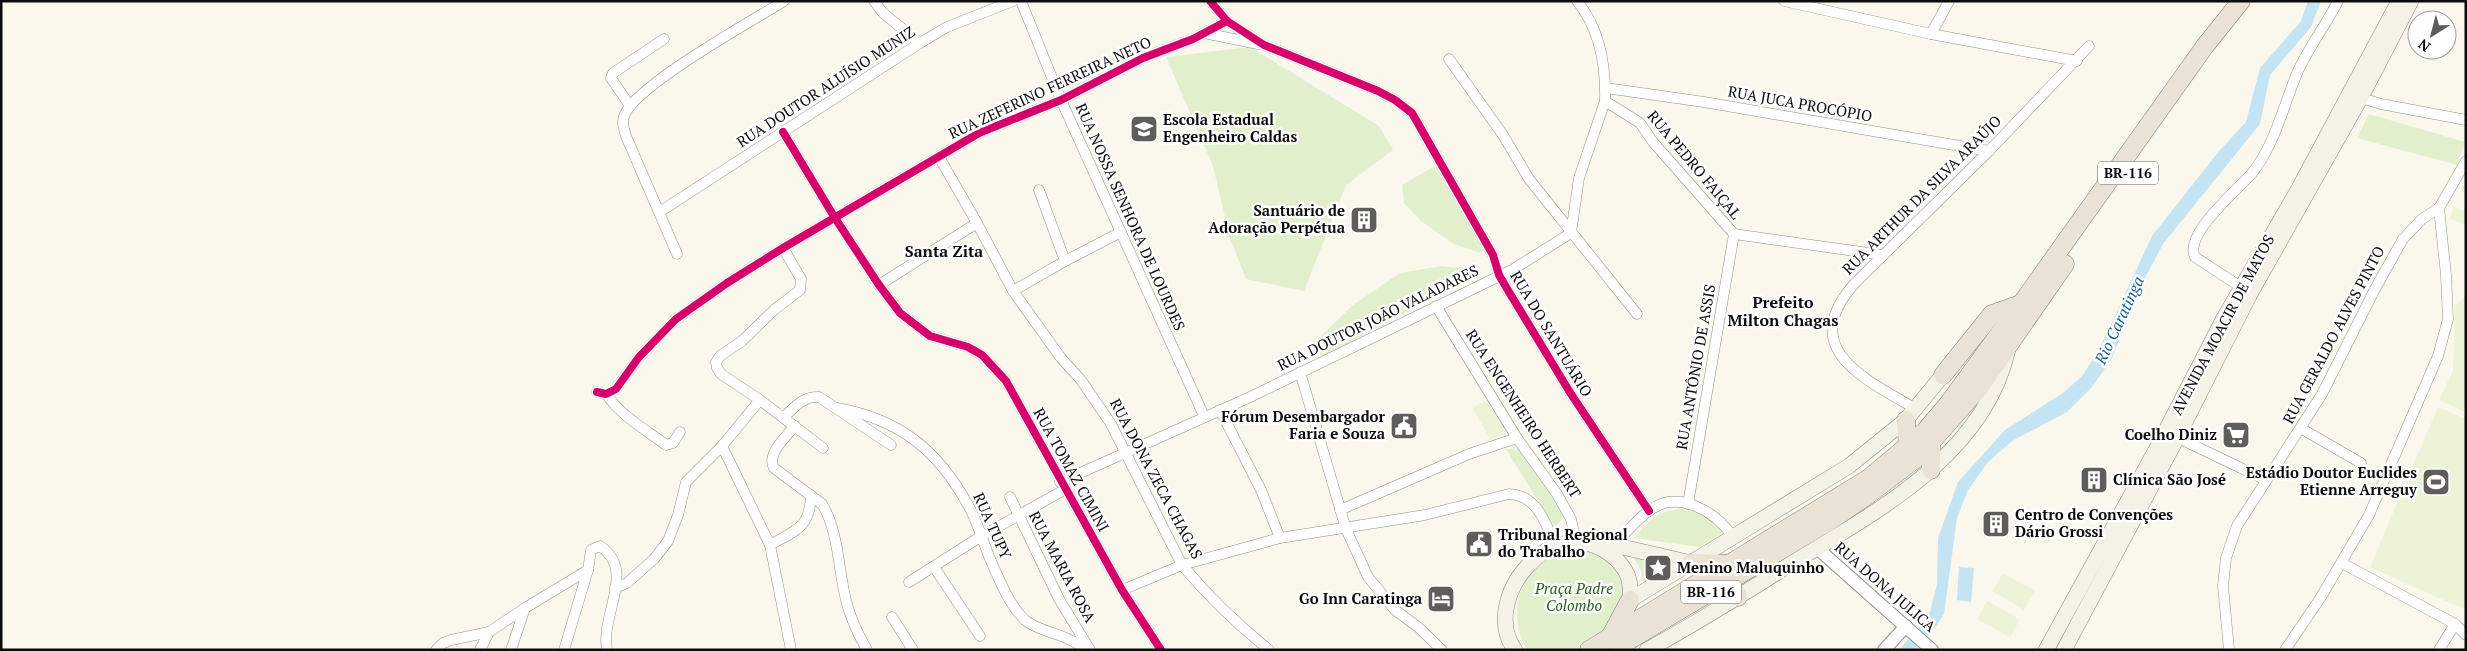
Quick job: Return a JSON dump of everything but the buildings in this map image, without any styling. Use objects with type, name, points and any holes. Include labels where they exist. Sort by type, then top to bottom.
[{"type":"highway","name":"BR-116","points":[[1803,527],[1864,498],[1899,473],[1931,444],[1972,384],[2021,304],[2205,46],[2241,1]]},
{"type":"highway","name":"BR-116","points":[[1589,650],[1612,644],[1803,527],[1870,478],[1908,447],[1937,419],[2008,347],[2199,67],[2222,35],[2252,1]]},
{"type":"highway","points":[[1943,375],[1992,314],[2021,304]]},
{"type":"highway","points":[[1943,375],[1956,375],[1972,384]]},
{"type":"highway","points":[[1908,447],[1911,414]]},
{"type":"highway","points":[[1931,444],[1931,470]]},
{"type":"highway","points":[[1691,563],[1730,572],[1738,597]]},
{"type":"highway","points":[[1612,644],[1630,600]]},
{"type":"main road","name":"AVENIDA MOACIR DE MATOS","points":[[2355,96],[2400,1]]},
{"type":"main road","name":"AVENIDA MOACIR DE MATOS","points":[[2046,650],[2097,571],[2171,435],[2298,190],[2411,1]]},
{"type":"main road","points":[[1647,650],[1817,548],[1931,470],[1979,416],[1999,382],[2008,347]]},
{"type":"main road","points":[[1630,600],[1849,466],[1911,414],[1943,375]]},
{"type":"main road","points":[[1515,650],[1506,634],[1507,606],[1515,586],[1534,558],[1555,546],[1576,542],[1598,547],[1614,545],[1691,563]]},
{"type":"main road","points":[[1598,547],[1615,558],[1625,569],[1630,580],[1630,600]]},
{"type":"main road","name":"AVENIDA MOACIR DE MATOS","points":[[2064,650],[2097,571]]},
{"type":"street","points":[[678,254],[623,126],[624,115],[630,106],[682,64],[784,1]]},
{"type":"street","points":[[874,1],[883,12],[920,43]]},
{"type":"street","name":"RUA DOUTOR ALUÍSIO MUNIZ","points":[[661,212],[710,182],[920,43],[947,28],[1014,1]]},
{"type":"street","name":"RUA NOSSA SENHORA DE LOURDES","points":[[1021,1],[1061,100],[1204,416]]},
{"type":"street","points":[[1210,1],[1226,21],[1264,45]]},
{"type":"street","points":[[1571,233],[1579,178],[1605,101],[1606,88],[1602,51],[1588,14],[1577,1]]},
{"type":"street","points":[[1784,1],[1806,4],[1930,34],[2077,61]]},
{"type":"street","points":[[1930,34],[1950,1]]},
{"type":"street","points":[[2246,291],[2195,257],[2192,251],[2194,244],[2201,229],[2214,212],[2248,178],[2269,148],[2299,70],[2338,1]]},
{"type":"street","name":"RUA ZEFERINO FERREIRA NETO","points":[[680,432],[673,443],[666,445],[633,422],[602,393],[616,389],[639,356],[676,319],[727,283],[783,248],[979,133],[1061,100],[1143,58],[1204,34],[1226,21]]},
{"type":"street","points":[[1204,34],[1264,45]]},
{"type":"street","points":[[630,106],[614,85],[611,78],[613,74],[664,39]]},
{"type":"street","name":"RUA DO SANTUÁRIO","points":[[1264,45],[1378,91],[1395,100],[1412,113],[1493,255],[1499,275],[1571,394],[1649,511]]},
{"type":"street","name":"RUA ARTHUR DA SILVA ARAÚJO","points":[[1911,414],[1858,374],[1839,354],[1832,326],[1835,313],[1843,296],[1989,151],[2077,61],[2089,46]]},
{"type":"street","points":[[1449,59],[1503,135],[1529,179],[1636,314]]},
{"type":"street","name":"RUA JUCA PROCÓPIO","points":[[1606,88],[1704,102],[1989,151]]},
{"type":"street","points":[[2355,96],[2466,120]]},
{"type":"street","name":"RUA PEDRO FAIÇAL","points":[[1605,101],[1640,123],[1653,142],[1734,234],[1883,255]]},
{"type":"street","points":[[783,132],[879,285],[977,223]]},
{"type":"street","name":"RUA DONA ZECA CHAGAS","points":[[939,157],[1013,291],[1061,358],[1081,380],[1097,402],[1126,453],[1182,565],[1196,582],[1242,628],[1268,650]]},
{"type":"street","name":"RUA GERALDO ALVES PINTO","points":[[2229,650],[2223,586],[2226,558],[2237,526],[2266,480],[2302,429],[2403,239],[2422,219],[2439,208],[2466,161]]},
{"type":"street","points":[[1039,190],[1064,261]]},
{"type":"street","points":[[2285,650],[2342,563],[2369,515],[2445,336],[2448,319],[2446,275],[2439,208]]},
{"type":"street","points":[[1013,291],[1064,261],[1121,232]]},
{"type":"street","name":"RUA DOUTOR JOÃO VALADARES","points":[[909,582],[980,537],[1019,516],[1062,486],[1126,453],[1512,270],[1571,233]]},
{"type":"street","name":"RUA ANTÔNIO DE ASSIS","points":[[1688,504],[1734,234]]},
{"type":"street","points":[[783,248],[801,279],[800,290],[774,310],[742,341],[720,356],[716,362],[717,368],[721,374],[760,400],[823,448]]},
{"type":"street","name":"RUA TOMAZ CIMINI","points":[[879,285],[900,313],[930,336],[968,347],[982,355],[994,366],[1016,397],[1062,486],[1122,590],[1161,650]]},
{"type":"street","name":"RUA ENGENHEIRO HERBERT","points":[[1436,306],[1517,438],[1557,494],[1571,519],[1576,542]]},
{"type":"street","points":[[1300,372],[1346,529],[1368,577],[1395,610],[1418,627],[1442,650]]},
{"type":"street","points":[[784,418],[809,396],[819,397],[891,445]]},
{"type":"street","points":[[616,588],[627,583],[659,553],[671,532],[686,482],[722,446],[760,400]]},
{"type":"street","name":"RUA TUPY","points":[[837,408],[875,417],[894,426],[929,452],[948,472],[969,507],[980,537],[1002,584],[1025,620],[1034,626],[1070,639],[1088,650]]},
{"type":"street","points":[[1220,410],[1261,490],[1280,538]]},
{"type":"street","points":[[795,426],[772,455],[771,463],[822,504],[829,519],[846,601],[856,630],[867,650]]},
{"type":"street","points":[[2302,429],[2361,463]]},
{"type":"street","points":[[2171,435],[2266,480]]},
{"type":"street","points":[[1340,510],[1470,454],[1517,438]]},
{"type":"street","points":[[722,446],[770,544],[791,650]]},
{"type":"street","points":[[1122,590],[1182,565],[1280,538],[1425,515],[1509,494],[1520,494],[1535,505],[1555,546]]},
{"type":"street","points":[[770,544],[799,528],[808,517],[811,495]]},
{"type":"street","name":"RUA MARIA ROSA","points":[[1010,497],[1088,650]]},
{"type":"street","points":[[1614,545],[1649,511],[1667,504],[1688,504],[1714,516],[1733,537]]},
{"type":"street","points":[[564,650],[588,570],[591,550],[594,546],[600,546],[605,549],[615,562],[616,588],[605,637],[607,650]]},
{"type":"street","name":"RUA DONA JULICA","points":[[1817,548],[1932,650]]},
{"type":"street","points":[[2342,563],[2455,624],[2466,634]]},
{"type":"street","points":[[934,567],[980,636]]},
{"type":"street","points":[[436,650],[443,643],[451,640],[489,632],[588,570]]},
{"type":"street","points":[[511,650],[525,608]]},
{"type":"street","points":[[892,617],[913,650]]},
{"type":"street","points":[[2439,650],[2455,624]]},
{"type":"street","points":[[1884,650],[1909,628]]},
{"type":"street","points":[[480,650],[489,632]]},
{"type":"green space","points":[[1250,47],[1379,126],[1393,150],[1346,185],[1304,291],[1246,279],[1230,238],[1213,166],[1166,57]]},
{"type":"green space","points":[[2369,114],[2465,142],[2457,165],[2357,138]]},
{"type":"green space","points":[[1435,166],[1485,248],[1480,253],[1454,244],[1421,221],[1404,203],[1402,185]]},
{"type":"green space","points":[[2454,207],[2466,212],[2466,226],[2450,218]]},
{"type":"green space","points":[[1441,266],[1469,269],[1474,276],[1321,358],[1317,340],[1353,305],[1400,273]]},
{"type":"green space","points":[[2466,296],[2466,412],[2439,400],[2453,371],[2455,305]]},
{"type":"green space","points":[[1496,395],[1511,423],[1506,433],[1491,441],[1473,408]]},
{"type":"green space","name":"Estádio Doutor Euclides Etienne Arreguy","points":[[2438,407],[2466,419],[2466,610],[2370,567]]},
{"type":"green space","points":[[1506,449],[1526,450],[1564,509],[1563,517],[1555,528]]},
{"type":"green space","points":[[1692,509],[1700,511],[1724,531],[1700,547],[1634,538],[1658,515],[1672,510]]},
{"type":"green space","name":"Praça Padre Colombo","points":[[1586,547],[1626,565],[1626,611],[1584,650],[1527,650],[1520,635],[1517,605],[1527,579],[1536,567],[1548,558],[1563,551]]},
{"type":"green space","points":[[1629,550],[1684,561],[1645,586],[1641,571]]},
{"type":"green space","points":[[2003,573],[2035,591],[2024,610],[1992,591]]},
{"type":"green space","points":[[1987,601],[2020,619],[2010,637],[1977,619]]},
{"type":"water","name":"Rio Caratinga","points":[[2308,1],[2321,1],[2311,27],[2270,75],[2260,124],[2163,244],[2144,280],[2111,360],[2092,387],[2067,412],[2012,441],[1988,462],[1968,490],[1957,518],[1944,614],[1932,632],[1914,650],[1899,650],[1929,615],[1937,585],[1938,538],[1958,482],[2005,430],[2063,393],[2082,376],[2099,350],[2152,236],[2219,151],[2246,122],[2260,68],[2301,21]]},
{"type":"water","points":[[1959,567],[1974,568],[1971,602],[1957,600]]},
{"type":"cycle path","points":[[1210,1],[1227,21],[1264,45],[1378,91],[1395,100],[1412,113],[1493,255],[1499,275],[1509,292],[1571,394],[1649,511]]},
{"type":"cycle path","points":[[597,392],[606,394],[616,389],[639,357],[676,319],[727,283],[783,248],[979,133],[1061,100],[1143,58],[1193,39],[1227,21]]},
{"type":"cycle path","points":[[783,132],[835,218],[879,285],[900,313],[930,336],[968,347],[982,355],[1006,381],[1122,590],[1161,650]]},
{"type":"place","name":"Escola Estadual Engenheiro Caldas","points":[[1144,129]]},
{"type":"place","name":"Santuário de Adoração Perpétua","points":[[1364,220]]},
{"type":"place","name":"Fórum Desembargador Faria e Souza","points":[[1404,426]]},
{"type":"place","name":"Coelho Diniz","points":[[2236,435]]},
{"type":"place","name":"Clínica São José","points":[[2094,480]]},
{"type":"place","name":"Estádio Doutor Euclides Etienne Arreguy","points":[[2436,482]]},
{"type":"place","name":"Centro de Convenções Dário Grossi","points":[[1996,524]]},
{"type":"place","name":"Tribunal Regional do Trabalho","points":[[1479,544]]},
{"type":"place","name":"Menino Maluquinho","points":[[1658,568]]},
{"type":"place","name":"Go Inn Caratinga","points":[[1441,599]]},
{"type":"district","name":"Santa Zita","points":[[944,251]]},
{"type":"district","name":"Prefeito Milton Chagas","points":[[1783,311]]}]
